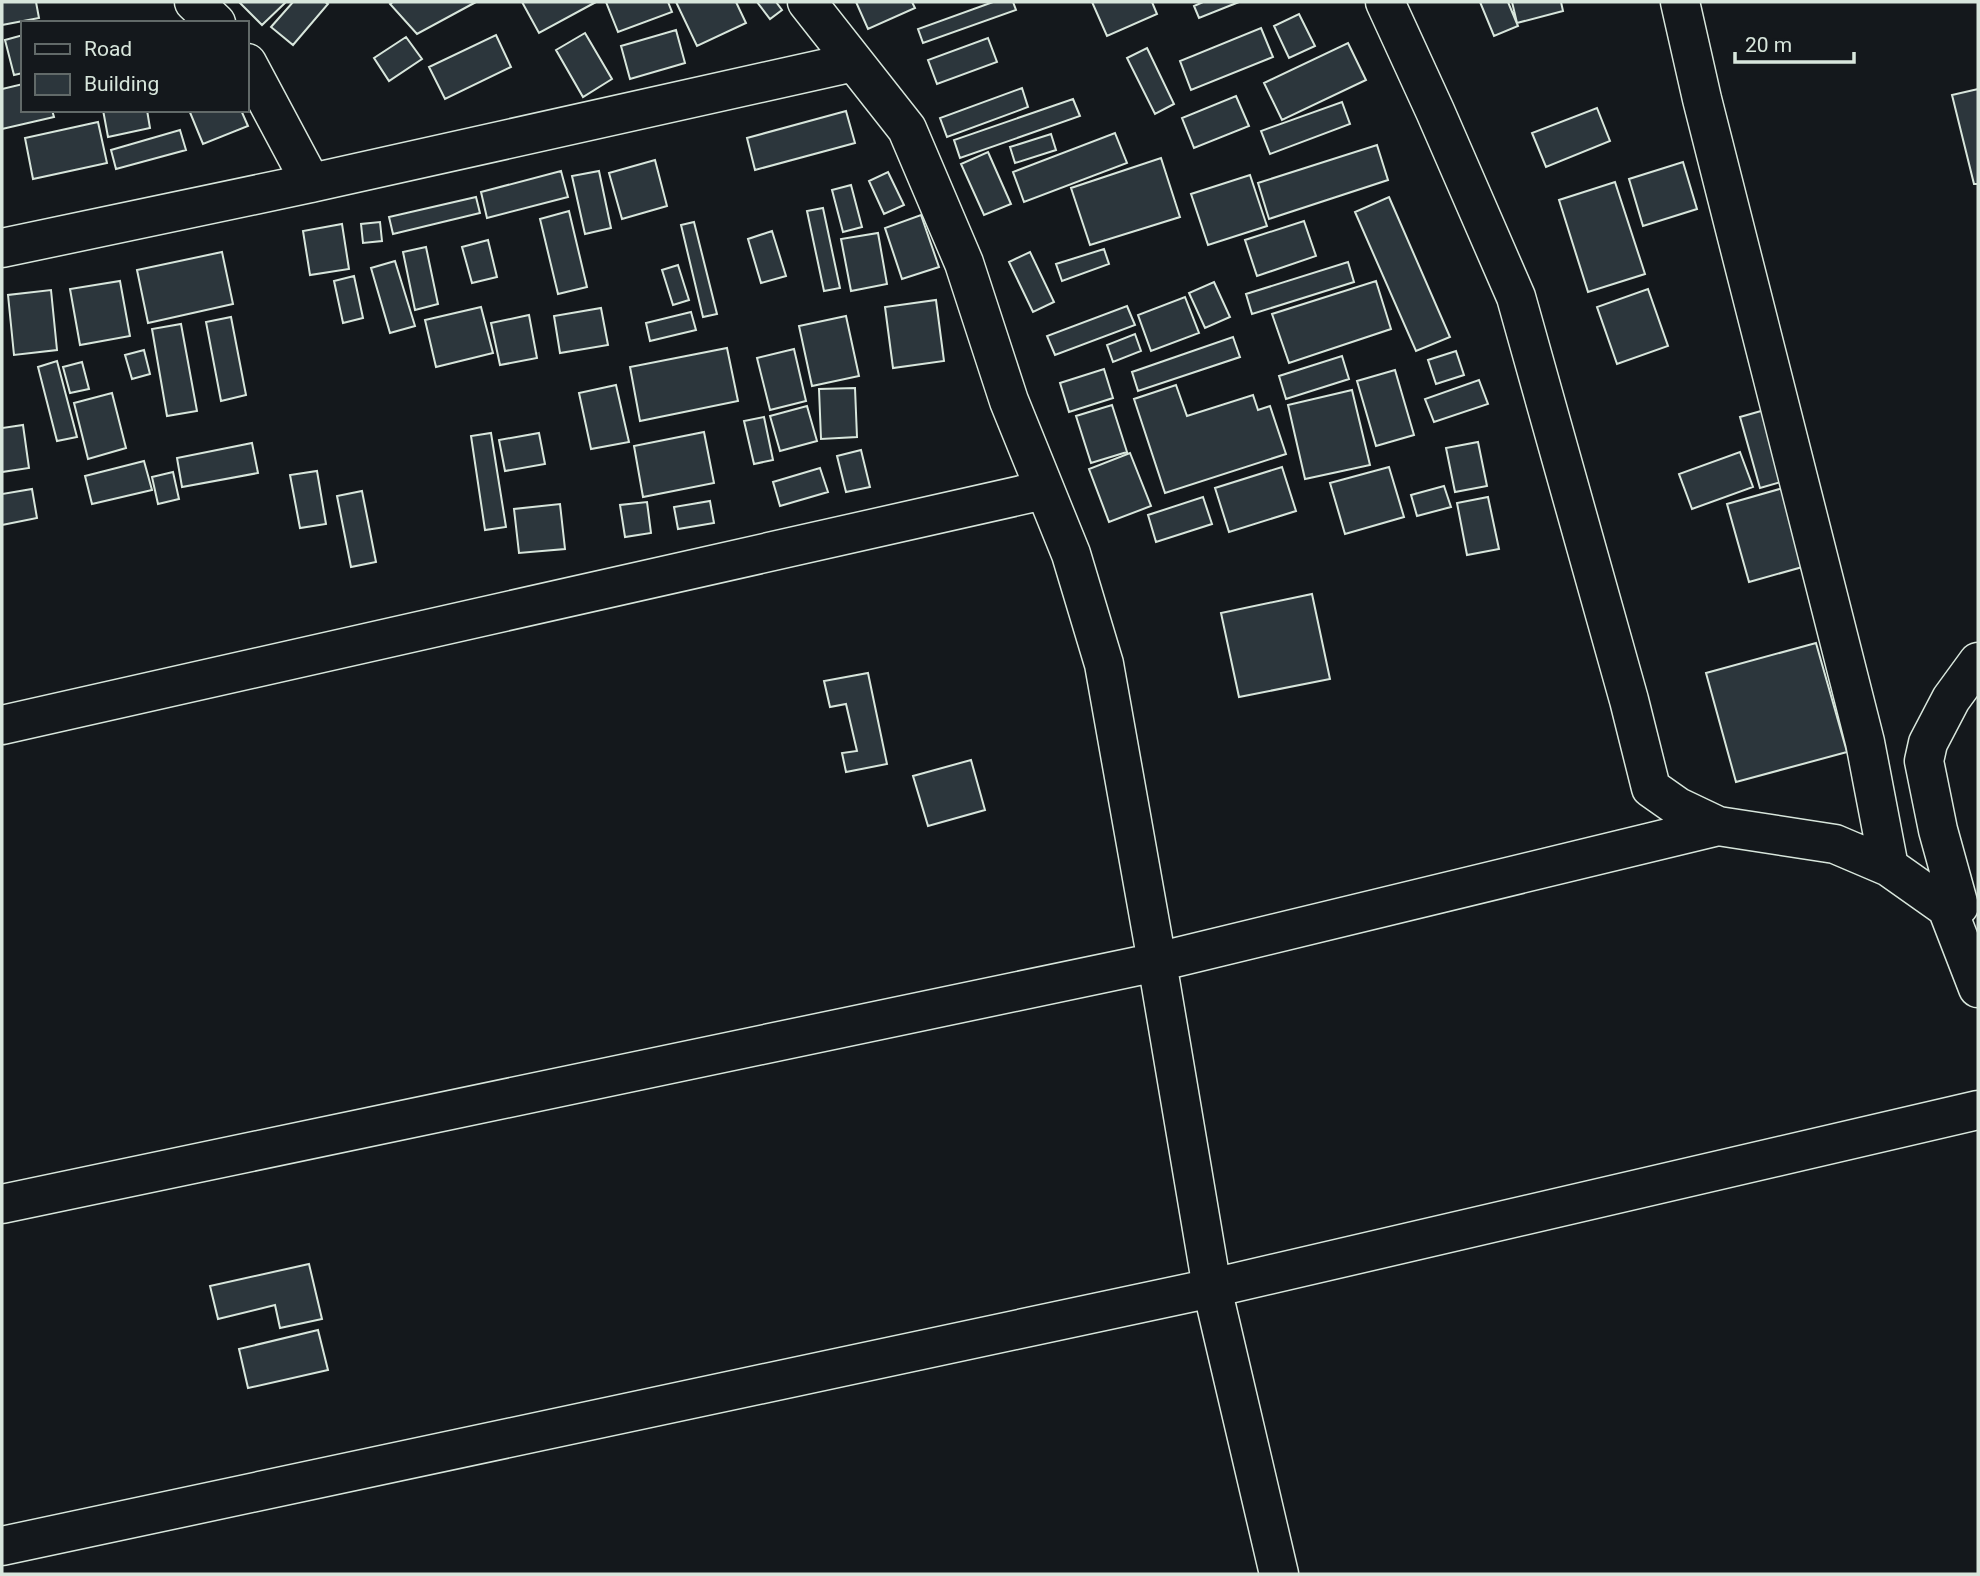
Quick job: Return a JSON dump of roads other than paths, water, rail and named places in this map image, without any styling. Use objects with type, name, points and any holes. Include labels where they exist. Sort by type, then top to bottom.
[{"type":"street","points":[[194,2],[214,21]]},
{"type":"street","points":[[807,2],[907,129],[964,263],[1009,401],[1071,554],[1104,664],[1212,1288],[1279,1574]]},
{"type":"street","points":[[1385,2],[1436,111],[1516,297],[1626,686],[1651,788],[1678,807],[1718,826],[1835,845],[1889,867],[1961,906]]},
{"type":"street","points":[[1679,2],[1865,742],[1889,867]]},
{"type":"street","points":[[2,248],[311,183],[854,62]]},
{"type":"street","points":[[248,65],[311,183]]},
{"type":"street","points":[[2,725],[1044,490]]},
{"type":"street","points":[[1978,662],[1951,699],[1928,743],[1924,761],[1938,830],[1961,906],[1978,988]]},
{"type":"street","points":[[2,1205],[1157,962],[1718,826]]},
{"type":"street","points":[[2,1546],[1212,1288],[1978,1110]]}]
